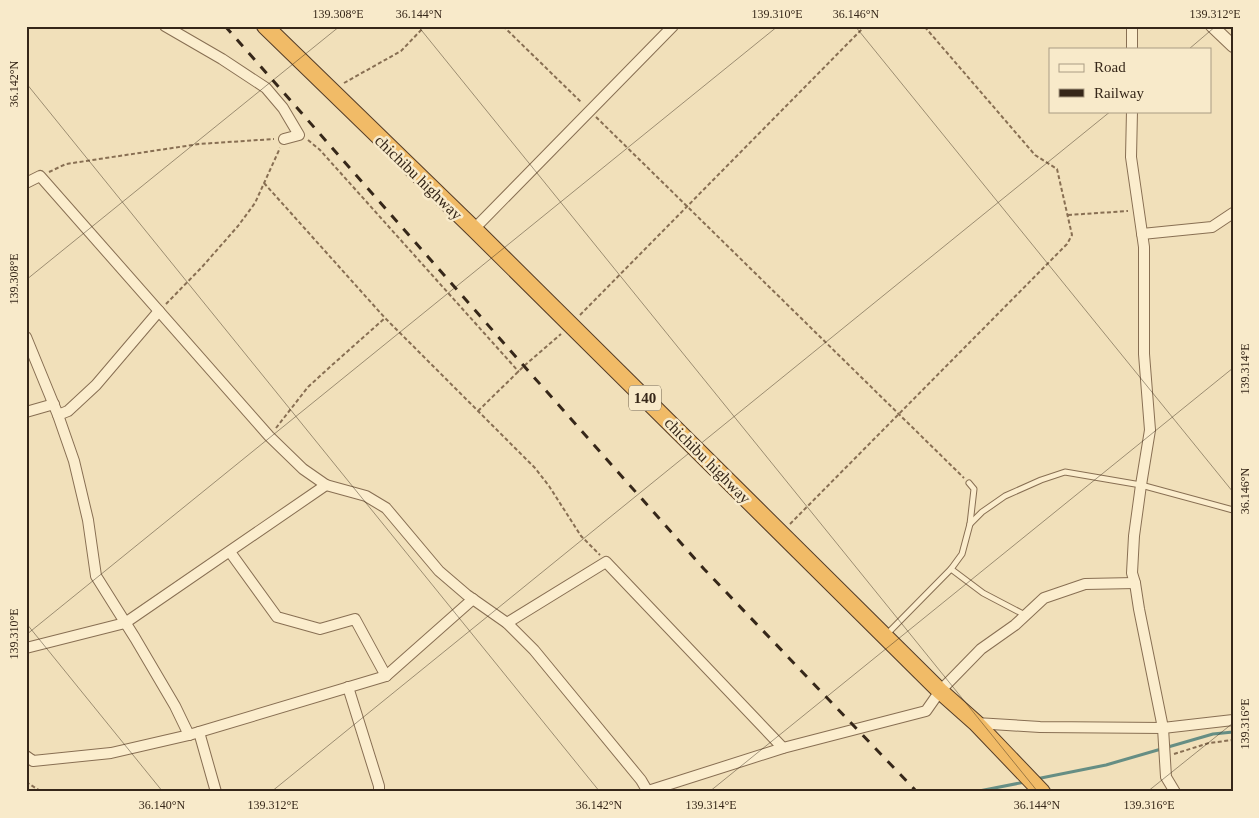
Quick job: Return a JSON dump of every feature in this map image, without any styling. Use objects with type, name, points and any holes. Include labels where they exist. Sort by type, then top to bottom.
[{"type":"highway","name":"chichibu highway","points":[[265,26],[474,229],[940,691],[976,723],[1033,782]]},
{"type":"street","points":[[165,26],[222,59],[266,88],[283,108],[299,135],[284,139]]},
{"type":"street","points":[[474,229],[673,26]]},
{"type":"street","points":[[1132,26],[1132,48]]},
{"type":"street","points":[[1212,26],[1233,46]]},
{"type":"street","points":[[1132,112],[1131,157],[1144,247],[1144,354],[1150,430],[1134,536],[1132,573],[1163,728],[1166,777],[1175,792]]},
{"type":"street","points":[[26,183],[40,176],[269,436],[303,469],[326,485],[366,496],[386,508],[439,571],[473,599],[508,623],[534,650],[641,780],[648,792],[783,748],[926,711],[940,691],[982,649],[1015,625],[1044,598],[1085,584],[1135,583]]},
{"type":"street","points":[[1142,234],[1212,227],[1233,213]]},
{"type":"street","points":[[58,415],[68,411],[96,385],[160,311]]},
{"type":"street","points":[[26,336],[54,404],[76,470],[88,520],[96,576],[175,706],[194,733],[216,792]]},
{"type":"street","points":[[26,412],[54,404]]},
{"type":"street","points":[[26,648],[125,623],[326,485]]},
{"type":"street","points":[[230,552],[277,617],[320,630],[355,619],[386,676]]},
{"type":"street","points":[[508,623],[606,562],[783,748]]},
{"type":"street","points":[[26,756],[33,761],[111,753],[194,733],[386,676],[473,599]]},
{"type":"street","points":[[348,687],[379,786],[379,792]]},
{"type":"street","points":[[976,723],[1163,728],[1233,720]]},
{"type":"lane","points":[[970,524],[982,512],[1004,496],[1041,480],[1066,472],[1141,485],[1233,510]]},
{"type":"lane","points":[[885,636],[951,569],[962,554],[970,524],[974,488],[969,482]]},
{"type":"lane","points":[[951,569],[983,593],[1026,615]]},
{"type":"path","points":[[330,91],[401,51],[425,26]]},
{"type":"path","points":[[503,26],[969,482]]},
{"type":"path","points":[[478,410],[571,325],[865,26]]},
{"type":"path","points":[[782,533],[1067,244],[1072,235],[1057,170],[1035,155],[924,26]]},
{"type":"path","points":[[299,135],[320,150],[518,372]]},
{"type":"path","points":[[40,176],[66,164],[199,144],[284,139],[255,203],[238,226],[202,267],[160,311]]},
{"type":"path","points":[[264,183],[385,318],[535,468],[549,486],[581,536],[606,562]]},
{"type":"path","points":[[1068,215],[1138,210]]},
{"type":"path","points":[[269,436],[308,387],[385,318]]},
{"type":"path","points":[[1164,751],[1209,742],[1233,740]]},
{"type":"path","points":[[26,782],[42,792]]},
{"type":"waterway","points":[[1036,779],[1106,765],[1213,734],[1233,732]]},
{"type":"waterway","points":[[974,792],[1025,782]]},
{"type":"railway","points":[[225,26],[704,569],[917,792]]}]
